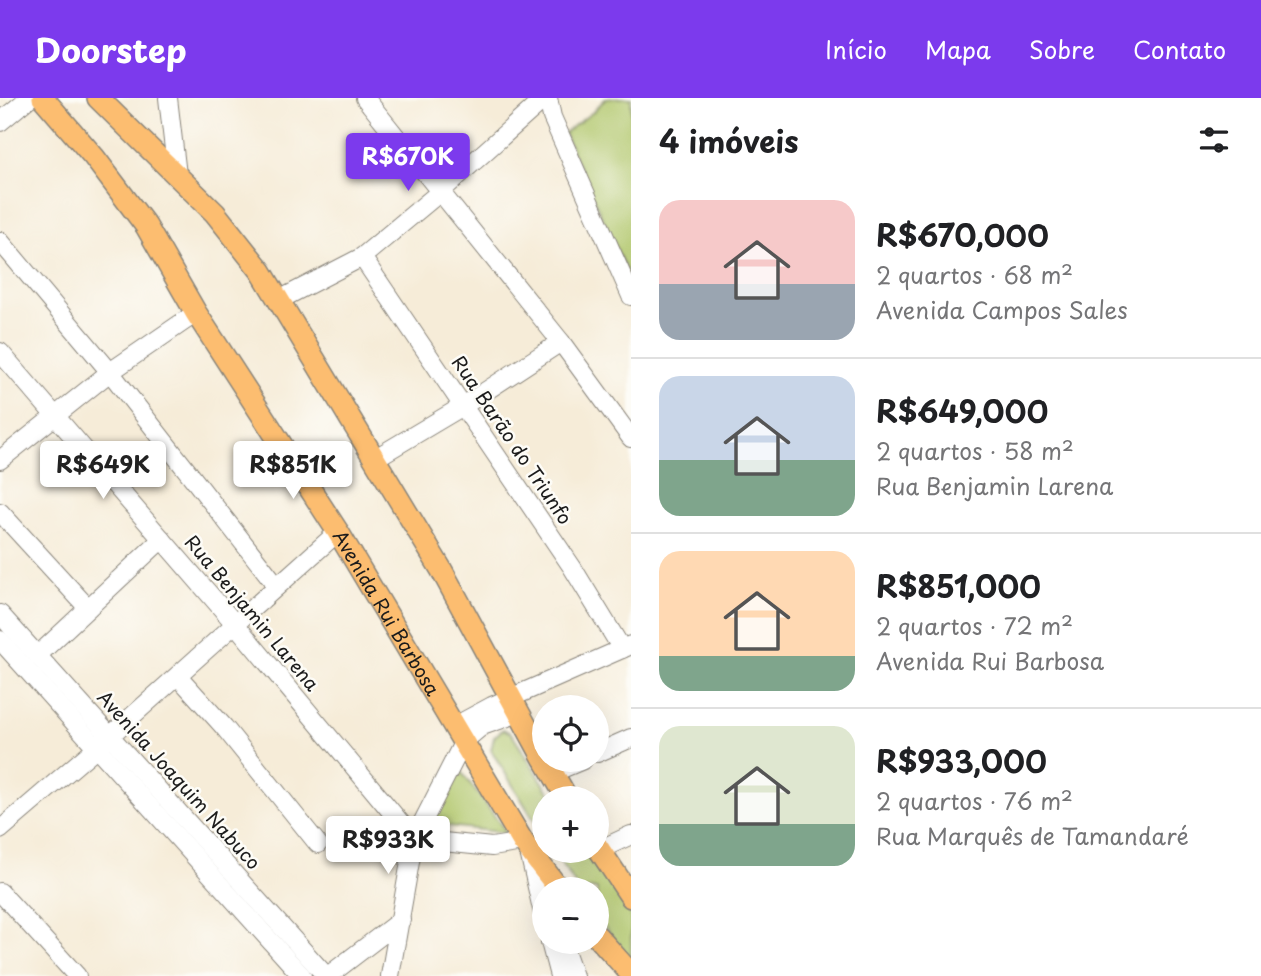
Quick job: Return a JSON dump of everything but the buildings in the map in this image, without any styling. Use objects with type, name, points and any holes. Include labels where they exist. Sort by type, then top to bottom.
[{"type":"main road","name":"Avenida Rui Barbosa","points":[[43,98],[94,157],[146,226],[196,313],[338,532],[526,847],[550,877]]},
{"type":"main road","points":[[98,98],[215,213],[261,271],[441,569],[532,735]]},
{"type":"main road","points":[[608,863],[631,897]]},
{"type":"main road","points":[[609,949],[631,974]]},
{"type":"street","points":[[0,122],[29,98]]},
{"type":"street","points":[[168,98],[177,176]]},
{"type":"street","points":[[365,98],[561,342],[629,432]]},
{"type":"street","points":[[279,300],[362,257],[547,98],[552,117],[631,296]]},
{"type":"street","points":[[0,241],[110,372],[276,586]]},
{"type":"street","name":"Rua Barão do Triunfo","points":[[362,257],[626,647]]},
{"type":"street","points":[[0,460],[110,372],[196,313]]},
{"type":"street","points":[[374,459],[463,406],[561,342]]},
{"type":"street","name":"Rua Benjamin Larena","points":[[0,352],[236,625],[414,839]]},
{"type":"street","points":[[0,512],[88,608]]},
{"type":"street","points":[[0,830],[111,736],[338,532]]},
{"type":"street","points":[[38,655],[162,539]]},
{"type":"street","name":"Avenida Joaquim Nabuco","points":[[0,614],[327,976]]},
{"type":"street","name":"Avenida Joaquim Nabuco","points":[[0,640],[302,976]]},
{"type":"street","points":[[390,976],[414,839],[459,733],[482,726],[626,647]]},
{"type":"street","points":[[178,676],[232,737],[318,844]]},
{"type":"street","points":[[609,748],[631,738]]},
{"type":"street","points":[[609,844],[631,835]]},
{"type":"street","points":[[414,839],[492,847],[526,847],[535,877]]},
{"type":"street","points":[[0,892],[77,976]]},
{"type":"street","points":[[327,976],[401,920]]},
{"type":"street","points":[[553,954],[559,976]]},
{"type":"street","points":[[566,954],[574,976]]},
{"type":"green space","points":[[606,98],[631,98],[631,282],[564,133],[593,112]]},
{"type":"green space","points":[[503,729],[511,733],[532,766],[532,772],[536,772],[545,786],[532,786],[532,817],[491,750],[494,737]]},
{"type":"green space","points":[[460,770],[507,833],[431,824]]},
{"type":"green space","points":[[562,863],[596,863],[605,877],[570,877]]},
{"type":"green space","points":[[609,882],[631,913],[631,962],[609,933]]}]
